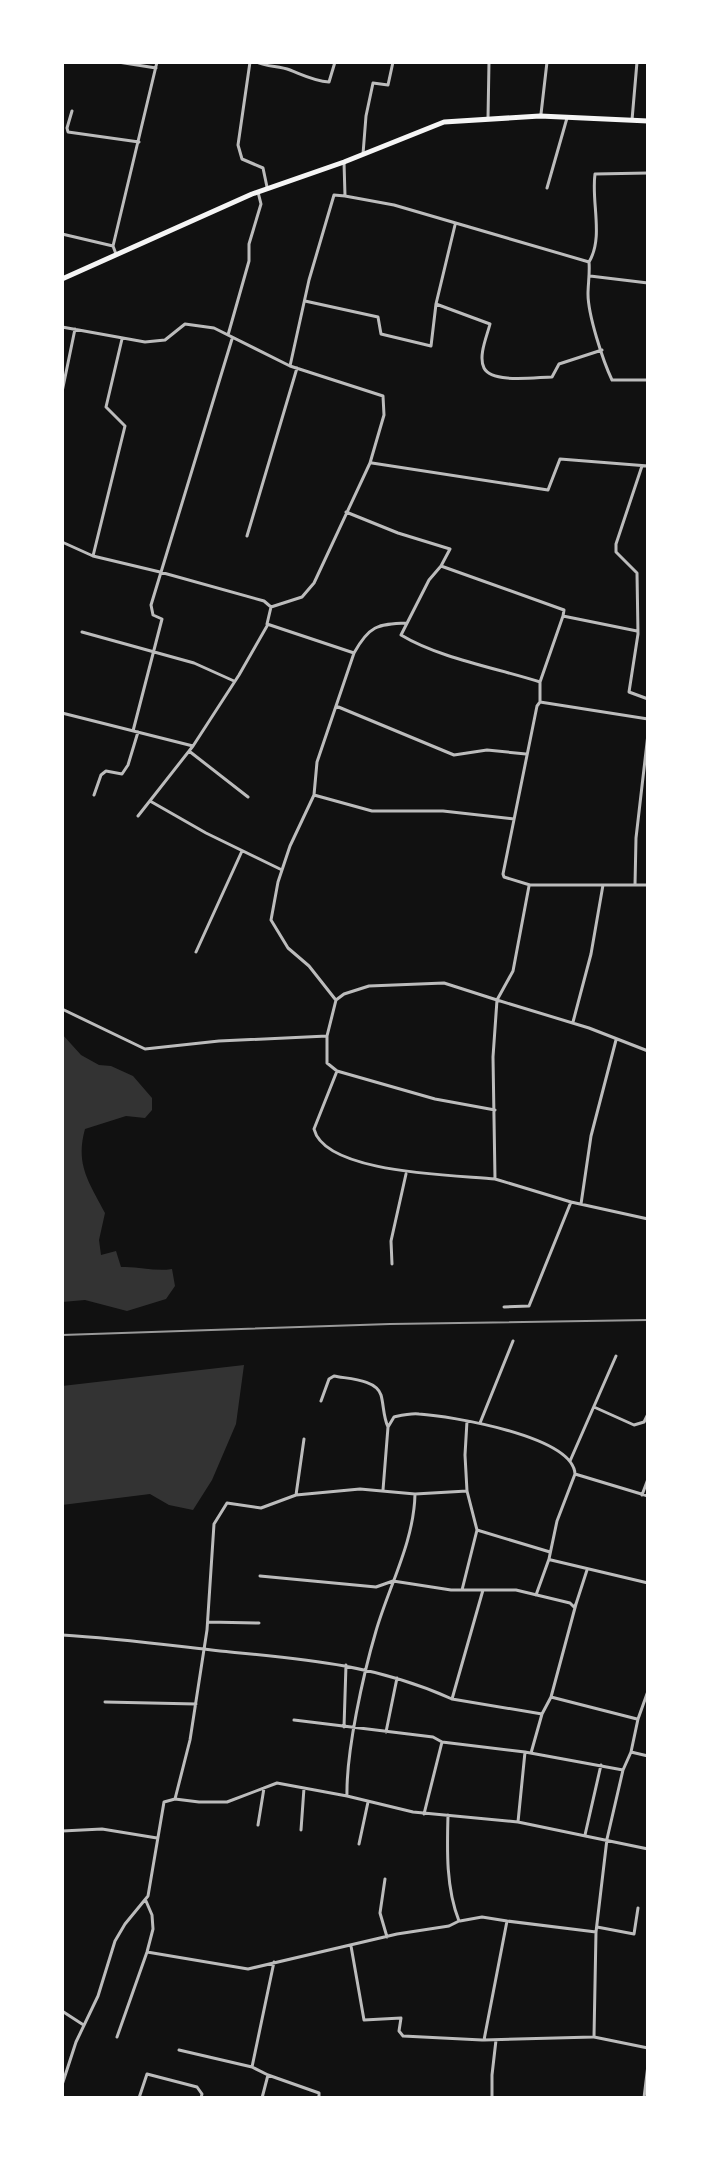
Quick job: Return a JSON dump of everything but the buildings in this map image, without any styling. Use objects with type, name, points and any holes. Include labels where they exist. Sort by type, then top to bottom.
[{"type":"main road","points":[[62,279],[258,192],[444,122],[540,116],[648,121]]},
{"type":"street","points":[[118,62],[156,68]]},
{"type":"street","points":[[116,254],[113,246],[157,62]]},
{"type":"street","points":[[250,62],[238,145],[242,159],[263,168],[268,189]]},
{"type":"street","points":[[256,62],[325,82],[329,82],[335,62]]},
{"type":"street","points":[[363,154],[364,126],[373,83],[388,85],[393,62]]},
{"type":"street","points":[[488,119],[489,62]]},
{"type":"street","points":[[540,116],[547,62]]},
{"type":"street","points":[[632,120],[637,62]]},
{"type":"street","points":[[72,111],[68,132],[139,142]]},
{"type":"street","points":[[547,188],[567,118]]},
{"type":"street","points":[[344,162],[345,196]]},
{"type":"street","points":[[648,173],[595,174],[595,241],[594,255],[589,262],[588,295],[592,322],[612,380],[648,380]]},
{"type":"street","points":[[227,336],[249,261],[249,244],[261,204],[258,192]]},
{"type":"street","points":[[290,366],[334,195],[394,205],[589,262]]},
{"type":"street","points":[[305,301],[378,317],[381,334],[431,346],[436,304],[455,225]]},
{"type":"street","points":[[62,234],[113,246]]},
{"type":"street","points":[[590,276],[648,283]]},
{"type":"street","points":[[436,304],[490,324],[483,354],[483,366],[490,374],[514,379],[552,377],[559,364],[602,350]]},
{"type":"street","points":[[62,327],[145,342],[165,340],[185,324],[214,328],[290,366],[383,396],[384,415],[370,463],[314,583],[302,597],[271,607]]},
{"type":"street","points":[[62,392],[75,329]]},
{"type":"street","points":[[93,556],[125,426],[106,407],[122,339]]},
{"type":"street","points":[[94,795],[101,775],[106,771],[122,774],[128,765],[162,619],[153,615],[151,605],[232,339]]},
{"type":"street","points":[[247,536],[297,368]]},
{"type":"street","points":[[370,463],[548,490],[560,459],[645,466],[616,544],[616,552],[637,573],[637,631],[629,692],[648,699]]},
{"type":"street","points":[[346,511],[398,533],[450,549],[429,580],[401,635],[413,642],[540,682]]},
{"type":"street","points":[[62,542],[93,556],[264,601],[271,607]]},
{"type":"street","points":[[441,566],[564,610],[540,682],[540,702],[504,877],[530,885],[648,885]]},
{"type":"street","points":[[138,816],[193,746],[267,629],[271,607]]},
{"type":"street","points":[[563,616],[637,631]]},
{"type":"street","points":[[336,1000],[309,966],[288,948],[271,920],[282,870],[314,795],[317,762],[354,653],[362,638],[381,624],[407,623]]},
{"type":"street","points":[[267,624],[354,653]]},
{"type":"street","points":[[82,632],[194,663],[234,681]]},
{"type":"street","points":[[540,702],[648,719]]},
{"type":"street","points":[[336,706],[454,755],[487,750],[527,754]]},
{"type":"street","points":[[62,713],[193,746]]},
{"type":"street","points":[[635,885],[648,734]]},
{"type":"street","points":[[189,751],[248,797]]},
{"type":"street","points":[[642,784],[648,786]]},
{"type":"street","points":[[314,795],[372,811],[443,811],[514,819]]},
{"type":"street","points":[[150,801],[206,833],[282,870]]},
{"type":"street","points":[[196,952],[242,851]]},
{"type":"street","points":[[495,1179],[493,1057],[497,1000],[513,971],[530,885]]},
{"type":"street","points":[[573,1023],[591,954],[603,885]]},
{"type":"street","points":[[495,1110],[435,1099],[337,1071],[327,1063],[327,1036],[336,1000],[369,986],[432,982],[460,987],[474,995],[573,1023],[648,1051]]},
{"type":"street","points":[[62,1009],[145,1049],[219,1041],[327,1036]]},
{"type":"street","points":[[581,1204],[591,1136],[616,1040]]},
{"type":"street","points":[[337,1071],[314,1129],[320,1143],[332,1151],[369,1165],[406,1173],[495,1179],[571,1202],[648,1219]]},
{"type":"street","points":[[392,1264],[391,1241],[406,1173]]},
{"type":"street","points":[[504,1307],[529,1306],[571,1202]]},
{"type":"street","points":[[480,1423],[513,1341]]},
{"type":"street","points":[[570,1461],[616,1356]]},
{"type":"street","points":[[321,1401],[329,1379],[334,1376],[372,1384],[380,1393],[382,1413],[388,1427]]},
{"type":"street","points":[[594,1407],[634,1425],[644,1422],[648,1414]]},
{"type":"street","points":[[383,1490],[388,1427],[394,1417],[415,1413],[480,1423],[551,1446],[570,1461],[575,1474],[557,1521],[549,1559],[536,1595]]},
{"type":"street","points":[[462,1590],[477,1530],[467,1491],[467,1421]]},
{"type":"street","points":[[296,1495],[304,1439]]},
{"type":"street","points":[[575,1474],[648,1496]]},
{"type":"street","points":[[642,1495],[648,1479]]},
{"type":"street","points":[[175,1799],[196,1704],[208,1622],[217,1515],[227,1503],[261,1508],[296,1495],[383,1490],[415,1494],[467,1491]]},
{"type":"street","points":[[347,1796],[355,1728],[367,1669],[376,1631],[406,1545],[415,1494]]},
{"type":"street","points":[[477,1530],[550,1552]]},
{"type":"street","points":[[549,1559],[648,1583]]},
{"type":"street","points":[[531,1753],[542,1714],[551,1697],[587,1569]]},
{"type":"street","points":[[260,1576],[376,1587],[393,1581],[462,1590],[516,1590],[570,1603],[574,1607],[576,1604]]},
{"type":"street","points":[[452,1699],[483,1590]]},
{"type":"street","points":[[208,1622],[259,1623]]},
{"type":"street","points":[[62,1635],[122,1638],[346,1665],[397,1678],[452,1699],[542,1714]]},
{"type":"street","points":[[344,1727],[346,1665]]},
{"type":"street","points":[[386,1732],[397,1678]]},
{"type":"street","points":[[594,2037],[596,1930],[607,1839],[623,1770],[648,1691]]},
{"type":"street","points":[[551,1697],[638,1719]]},
{"type":"street","points":[[105,1702],[196,1704]]},
{"type":"street","points":[[294,1720],[433,1737],[442,1742],[525,1752],[623,1770]]},
{"type":"street","points":[[424,1814],[442,1742]]},
{"type":"street","points":[[518,1822],[525,1752]]},
{"type":"street","points":[[631,1752],[648,1756]]},
{"type":"street","points":[[585,1835],[601,1765]]},
{"type":"street","points":[[62,2085],[98,1996],[115,1941],[125,1924],[146,1901],[152,1885],[164,1802],[175,1799],[227,1802],[277,1783],[424,1814],[518,1822],[648,1849]]},
{"type":"street","points":[[258,1825],[264,1788]]},
{"type":"street","points":[[301,1830],[304,1788]]},
{"type":"street","points":[[359,1844],[368,1802]]},
{"type":"street","points":[[448,1815],[446,1853],[453,1907],[459,1921]]},
{"type":"street","points":[[62,1831],[102,1829],[157,1838]]},
{"type":"street","points":[[385,1879],[380,1913],[387,1937]]},
{"type":"street","points":[[117,2037],[153,1929],[152,1915],[146,1901]]},
{"type":"street","points":[[147,1952],[248,1969],[482,1917],[634,1934],[638,1908]]},
{"type":"street","points":[[484,2040],[507,1921]]},
{"type":"street","points":[[351,1946],[364,2020],[401,2018],[399,2031],[403,2036],[484,2040],[594,2037],[648,2048]]},
{"type":"street","points":[[252,2067],[274,1962]]},
{"type":"street","points":[[62,2011],[84,2025]]},
{"type":"street","points":[[492,2098],[496,2040]]},
{"type":"street","points":[[179,2050],[252,2067],[319,2093],[319,2098]]},
{"type":"street","points":[[644,2098],[648,2065]]},
{"type":"street","points":[[139,2098],[147,2074],[197,2087],[201,2098]]},
{"type":"street","points":[[262,2098],[268,2075]]},
{"type":"shaded area","points":[[62,1034],[81,1055],[99,1065],[111,1066],[133,1076],[152,1098],[152,1110],[145,1118],[126,1116],[85,1129],[82,1153],[85,1173],[105,1213],[99,1240],[101,1255],[116,1251],[121,1267],[172,1269],[175,1286],[166,1299],[127,1311],[85,1300],[62,1302]]},
{"type":"shaded area","points":[[244,1365],[236,1424],[212,1480],[193,1510],[169,1505],[150,1494],[62,1505],[62,1386]]},
{"type":"railway","points":[[62,1335],[390,1324],[648,1320]]}]
